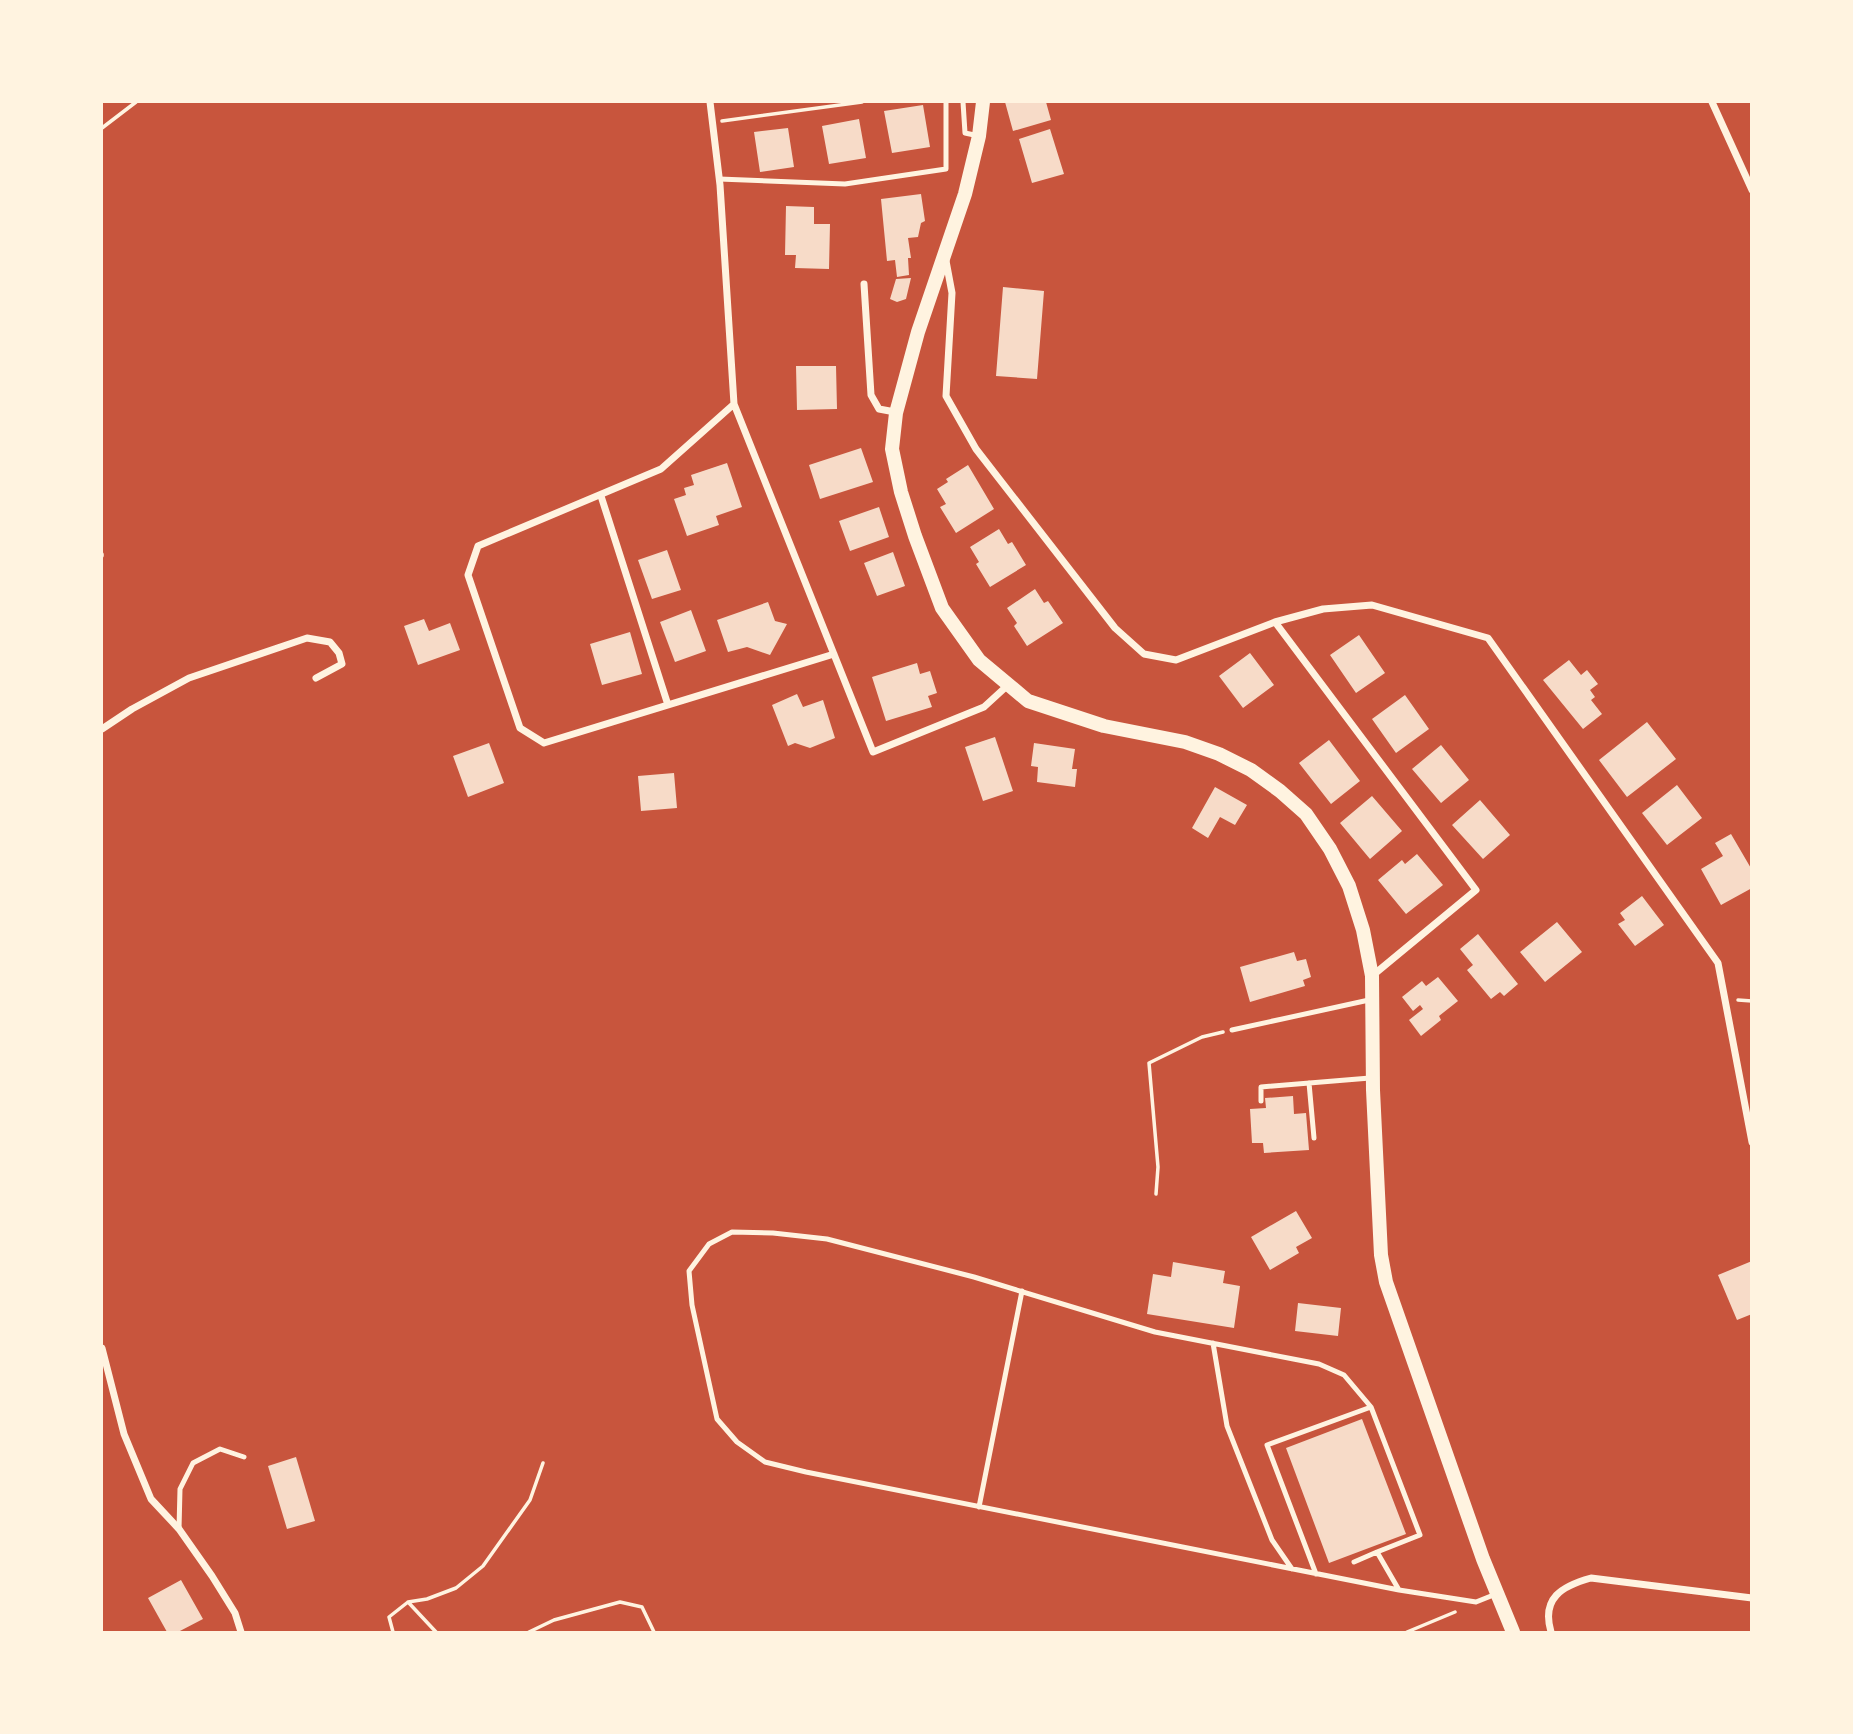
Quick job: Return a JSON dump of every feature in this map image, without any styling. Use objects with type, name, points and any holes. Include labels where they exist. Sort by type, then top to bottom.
[{"type":"main road","points":[[983,102],[979,136],[965,194],[944,250],[905,373],[896,412],[892,449],[901,492],[942,608],[979,660],[1028,701],[1104,726],[1185,742],[1219,754],[1251,770],[1280,791],[1306,814],[1330,849],[1349,886],[1363,930],[1372,976],[1373,1078],[1381,1255],[1385,1282],[1443,1448],[1513,1633]]},
{"type":"street","points":[[710,102],[719,179],[734,404],[873,752],[984,707],[1009,685]]},
{"type":"street","points":[[1712,102],[1752,190]]},
{"type":"street","points":[[944,250],[952,293],[946,396],[976,449],[1115,628],[1144,654],[1175,660],[1275,622],[1323,609],[1372,605],[1488,638],[1718,963],[1752,1142]]},
{"type":"street","points":[[864,284],[871,395],[878,409],[896,412]]},
{"type":"street","points":[[734,404],[661,469],[478,546],[468,575],[520,728],[544,743],[834,654]]},
{"type":"street","points":[[601,496],[668,705]]},
{"type":"street","points":[[1275,622],[1476,890],[1372,976]]},
{"type":"street","points":[[102,729],[189,678],[307,638],[330,642],[339,653],[342,664],[316,678]]},
{"type":"street","points":[[102,1348],[124,1434],[151,1499],[179,1529],[235,1613],[241,1633]]},
{"type":"street","points":[[1551,1633],[1548,1622],[1552,1600],[1566,1585],[1591,1578],[1617,1579],[1752,1598]]},
{"type":"lane","points":[[719,179],[845,184],[946,169],[946,102]]},
{"type":"lane","points":[[963,102],[965,133],[979,136]]},
{"type":"lane","points":[[1232,1030],[1372,999]]},
{"type":"lane","points":[[1261,1101],[1261,1087],[1373,1078]]},
{"type":"lane","points":[[1309,1083],[1314,1138]]},
{"type":"lane","points":[[1354,1562],[1420,1535],[1371,1407],[1344,1375],[1319,1364],[1155,1332],[974,1277],[827,1239],[732,1232],[709,1244],[689,1271],[692,1305],[718,1419],[737,1442],[765,1462],[1399,1590],[1476,1602],[1497,1593]]},
{"type":"lane","points":[[979,1507],[1022,1292]]},
{"type":"lane","points":[[1213,1343],[1227,1426],[1272,1539],[1292,1569]]},
{"type":"lane","points":[[1317,1574],[1267,1445],[1371,1407]]},
{"type":"lane","points":[[179,1529],[180,1489],[193,1463],[220,1449],[244,1457]]},
{"type":"lane","points":[[1377,1552],[1399,1590]]},
{"type":"path","points":[[102,128],[136,102]]},
{"type":"path","points":[[713,122],[862,102]]},
{"type":"path","points":[[1156,1194],[1158,1167],[1149,1063],[1202,1037],[1232,1030]]},
{"type":"path","points":[[393,1633],[389,1617],[408,1602],[427,1599],[456,1588],[483,1566],[530,1500],[543,1463]]},
{"type":"path","points":[[408,1602],[436,1633]]},
{"type":"path","points":[[529,1633],[554,1620],[620,1602],[642,1607],[654,1633]]},
{"type":"path","points":[[1407,1633],[1476,1602]]},
{"type":"building","points":[[1005,102],[1046,102],[1051,120],[1013,131]]},
{"type":"building","points":[[923,105],[930,147],[892,153],[884,111]]},
{"type":"building","points":[[859,119],[866,158],[829,164],[822,126]]},
{"type":"building","points":[[788,128],[794,167],[760,172],[754,132]]},
{"type":"building","points":[[1050,129],[1064,174],[1032,183],[1019,139]]},
{"type":"building","points":[[921,194],[925,221],[921,223],[918,237],[908,238],[911,258],[908,258],[909,275],[897,277],[895,260],[887,261],[881,199]]},
{"type":"building","points":[[786,206],[814,207],[814,224],[830,224],[829,269],[795,268],[796,255],[785,255]]},
{"type":"building","points":[[911,278],[906,299],[897,302],[890,299],[896,279]]},
{"type":"building","points":[[1003,287],[1044,291],[1037,379],[996,376]]},
{"type":"building","points":[[796,366],[836,366],[837,409],[797,410]]},
{"type":"building","points":[[861,448],[873,482],[820,499],[809,465]]},
{"type":"building","points":[[727,463],[742,507],[716,516],[719,525],[687,536],[674,499],[686,495],[684,488],[694,485],[691,475]]},
{"type":"building","points":[[968,465],[994,509],[956,533],[940,507],[946,504],[937,489],[948,482],[946,479]]},
{"type":"building","points":[[879,507],[889,537],[850,551],[839,521]]},
{"type":"building","points":[[999,529],[1008,544],[1012,542],[1026,565],[990,587],[976,564],[979,562],[970,547]]},
{"type":"building","points":[[667,550],[681,590],[652,599],[638,560]]},
{"type":"building","points":[[893,552],[905,586],[877,596],[864,563]]},
{"type":"building","points":[[1035,589],[1044,603],[1048,601],[1063,623],[1027,646],[1014,626],[1017,623],[1007,608]]},
{"type":"building","points":[[768,602],[775,621],[787,624],[770,655],[747,647],[728,652],[717,620]]},
{"type":"building","points":[[691,610],[706,651],[675,662],[660,622]]},
{"type":"building","points":[[424,619],[429,631],[450,623],[460,650],[418,665],[404,626]]},
{"type":"building","points":[[630,632],[642,674],[602,685],[590,644]]},
{"type":"building","points":[[1359,635],[1385,673],[1356,693],[1330,655]]},
{"type":"building","points":[[1250,653],[1274,685],[1243,708],[1219,676]]},
{"type":"building","points":[[1569,660],[1581,675],[1587,670],[1598,684],[1590,690],[1595,697],[1591,700],[1602,714],[1583,729],[1543,680]]},
{"type":"building","points":[[917,663],[920,674],[930,671],[937,693],[928,696],[932,707],[886,721],[872,677]]},
{"type":"building","points":[[797,694],[803,707],[823,700],[835,738],[810,748],[795,743],[788,746],[772,705]]},
{"type":"building","points":[[1405,695],[1429,729],[1396,753],[1372,719]]},
{"type":"building","points":[[1647,722],[1676,759],[1627,797],[1599,760]]},
{"type":"building","points":[[995,737],[1013,791],[983,801],[965,747]]},
{"type":"building","points":[[1329,740],[1360,781],[1331,804],[1299,763]]},
{"type":"building","points":[[489,743],[504,783],[468,797],[453,756]]},
{"type":"building","points":[[1034,743],[1075,749],[1072,769],[1077,769],[1075,787],[1037,782],[1038,767],[1031,766]]},
{"type":"building","points":[[1441,745],[1469,780],[1441,803],[1412,769]]},
{"type":"building","points":[[674,773],[677,808],[641,811],[638,776]]},
{"type":"building","points":[[1677,785],[1702,818],[1667,845],[1642,813]]},
{"type":"building","points":[[1215,787],[1247,805],[1235,825],[1220,817],[1208,838],[1192,828]]},
{"type":"building","points":[[1372,796],[1402,831],[1370,859],[1340,823]]},
{"type":"building","points":[[1480,800],[1510,835],[1483,859],[1452,825]]},
{"type":"building","points":[[1731,834],[1752,870],[1752,888],[1721,905],[1701,869],[1723,856],[1715,843]]},
{"type":"building","points":[[1417,854],[1443,885],[1406,914],[1378,880],[1402,860],[1405,864]]},
{"type":"building","points":[[1642,896],[1664,925],[1635,946],[1618,924],[1625,920],[1620,913]]},
{"type":"building","points":[[1557,922],[1582,952],[1545,982],[1520,952]]},
{"type":"building","points":[[1478,934],[1518,984],[1504,996],[1500,992],[1491,999],[1467,970],[1473,965],[1460,949]]},
{"type":"building","points":[[1294,952],[1297,961],[1306,959],[1311,977],[1303,980],[1305,986],[1250,1002],[1240,967]]},
{"type":"building","points":[[1438,977],[1458,1001],[1439,1016],[1441,1020],[1421,1036],[1409,1020],[1423,1009],[1420,1005],[1413,1011],[1402,997],[1422,981],[1426,986]]},
{"type":"building","points":[[1293,1096],[1294,1114],[1306,1113],[1309,1150],[1264,1153],[1263,1143],[1252,1143],[1250,1109],[1266,1108],[1265,1098]]},
{"type":"building","points":[[1296,1211],[1312,1238],[1296,1247],[1299,1253],[1270,1270],[1251,1237]]},
{"type":"building","points":[[1752,1261],[1752,1314],[1737,1320],[1718,1275]]},
{"type":"building","points":[[1173,1262],[1225,1271],[1223,1283],[1240,1286],[1234,1328],[1147,1314],[1153,1274],[1171,1277]]},
{"type":"building","points":[[1298,1303],[1341,1308],[1338,1336],[1295,1331]]},
{"type":"building","points":[[1362,1419],[1406,1534],[1329,1563],[1286,1448]]},
{"type":"building","points":[[296,1457],[315,1521],[287,1529],[268,1466]]},
{"type":"building","points":[[181,1580],[203,1619],[178,1632],[167,1632],[148,1598]]}]
